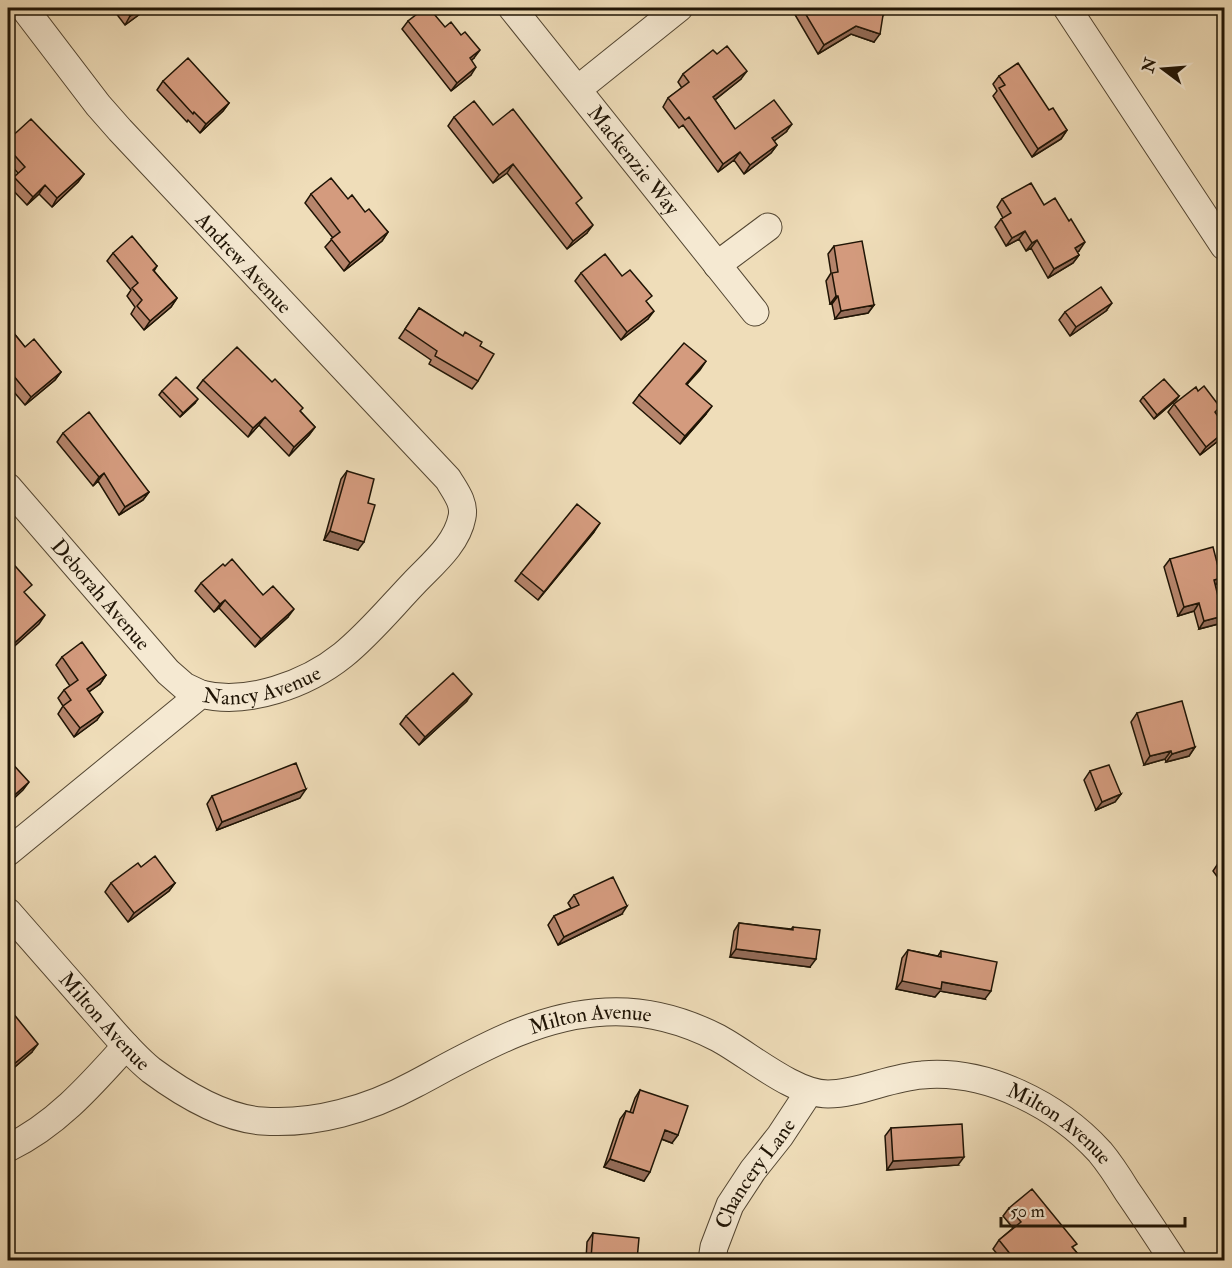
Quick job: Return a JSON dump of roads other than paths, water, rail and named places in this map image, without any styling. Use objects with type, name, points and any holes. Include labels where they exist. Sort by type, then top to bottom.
[{"type":"street","name":"Andrew Avenue","points":[[24,8],[98,105],[120,130],[448,479],[461,501],[463,515]]},
{"type":"street","name":"Mackenzie Way","points":[[512,8],[755,312]]},
{"type":"street","points":[[578,89],[679,8]]},
{"type":"street","points":[[1066,8],[1224,246]]},
{"type":"street","points":[[717,265],[768,227]]},
{"type":"street","name":"Deborah Avenue","points":[[8,487],[168,672],[184,686],[201,694]]},
{"type":"street","name":"Nancy Avenue","points":[[8,852],[201,694],[231,698],[264,693],[313,674],[342,656],[371,629],[439,557],[454,539],[463,515]]},
{"type":"street","name":"Milton Avenue","points":[[8,912],[126,1046],[149,1068],[185,1093],[225,1112],[260,1121],[295,1121],[353,1110],[393,1096],[484,1047],[552,1020],[575,1015],[624,1012],[653,1014],[718,1038],[809,1092],[828,1094],[922,1075],[952,1076],[982,1081],[1011,1090],[1058,1116],[1100,1152],[1173,1260]]},
{"type":"street","points":[[8,1148],[34,1134],[60,1114],[93,1083],[126,1046]]},
{"type":"street","name":"Chancery Lane","points":[[712,1260],[714,1247],[730,1205],[809,1092]]}]
